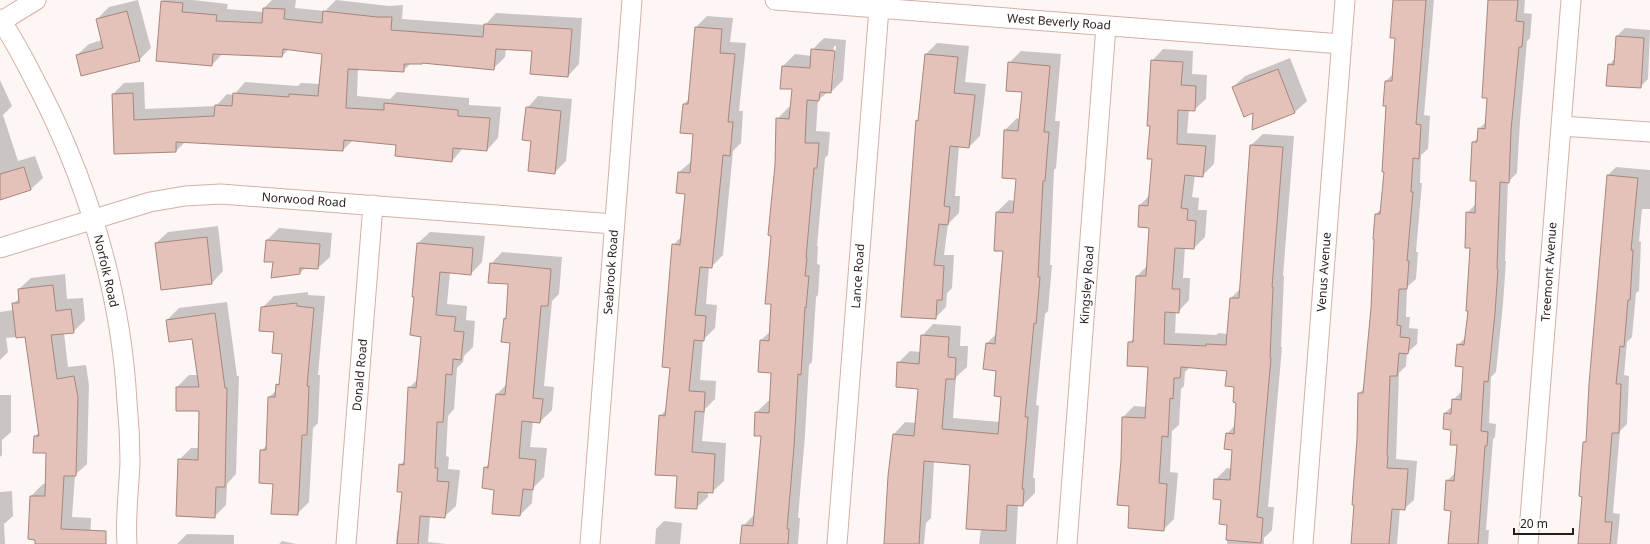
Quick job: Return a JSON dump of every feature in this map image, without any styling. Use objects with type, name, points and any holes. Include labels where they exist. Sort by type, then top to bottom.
[{"type":"street","points":[[1,20],[36,0]]},
{"type":"street","name":"Seabrook Road","points":[[590,544],[632,0]]},
{"type":"street","name":"West Beverly Road","points":[[775,0],[1342,44]]},
{"type":"street","name":"Venus Avenue","points":[[1303,544],[1345,0]]},
{"type":"street","name":"Treemont Avenue","points":[[1528,544],[1570,0]]},
{"type":"street","name":"Lance Road","points":[[837,544],[879,8]]},
{"type":"street","name":"Norfolk Road","points":[[1,20],[20,51],[48,105],[73,162],[93,219],[109,279],[121,340],[127,401],[130,462],[127,544]]},
{"type":"street","name":"Kingsley Road","points":[[1067,544],[1106,26]]},
{"type":"street","points":[[1561,126],[1650,132]]},
{"type":"street","name":"Norwood Road","points":[[0,248],[150,202],[185,196],[221,194],[614,224]]},
{"type":"street","name":"Donald Road","points":[[346,544],[373,205]]},
{"type":"building","points":[[1393,0],[1426,0],[1416,124],[1421,125],[1419,159],[1413,158],[1411,192],[1413,192],[1407,261],[1409,261],[1407,289],[1399,289],[1397,325],[1401,326],[1400,337],[1410,338],[1408,354],[1399,353],[1397,376],[1390,376],[1387,468],[1408,469],[1405,510],[1392,509],[1389,544],[1351,544],[1358,393],[1363,393],[1371,308],[1375,214],[1380,214],[1384,172],[1382,172],[1386,106],[1383,106],[1385,81],[1392,81],[1395,38],[1390,38]]},
{"type":"building","points":[[1488,0],[1518,0],[1516,21],[1524,22],[1522,47],[1519,47],[1511,130],[1509,183],[1500,182],[1498,269],[1495,313],[1488,382],[1484,381],[1481,431],[1488,432],[1487,446],[1485,446],[1478,544],[1448,544],[1451,511],[1444,510],[1446,480],[1454,481],[1457,445],[1450,445],[1451,430],[1443,429],[1444,413],[1451,414],[1452,399],[1461,400],[1463,367],[1455,366],[1457,344],[1464,345],[1468,311],[1466,311],[1470,248],[1465,248],[1466,212],[1475,213],[1476,181],[1470,181],[1472,142],[1477,142],[1478,128],[1485,129],[1487,98],[1482,98]]},
{"type":"building","points":[[161,1],[183,3],[182,12],[217,15],[216,21],[262,23],[263,8],[285,9],[284,19],[322,23],[323,11],[377,17],[392,17],[391,30],[483,37],[484,24],[572,29],[568,77],[530,74],[532,51],[496,49],[494,70],[422,63],[404,64],[404,72],[348,69],[346,108],[384,110],[384,103],[458,110],[458,116],[490,118],[487,151],[453,148],[452,162],[395,156],[396,145],[344,140],[343,151],[176,142],[176,152],[114,154],[112,94],[133,93],[134,120],[214,116],[215,105],[232,106],[233,93],[289,97],[289,94],[318,96],[322,54],[283,49],[282,57],[213,54],[212,66],[156,61]]},
{"type":"building","points":[[127,11],[140,61],[81,76],[76,55],[103,48],[96,19]]},
{"type":"building","points":[[695,27],[722,29],[720,53],[735,54],[728,122],[733,122],[730,156],[723,155],[712,268],[700,267],[695,315],[706,316],[704,341],[694,340],[689,391],[705,392],[704,412],[695,411],[692,452],[715,454],[713,493],[698,492],[697,509],[675,508],[677,476],[655,475],[659,415],[665,416],[670,368],[662,367],[672,244],[680,245],[685,194],[676,193],[678,172],[690,173],[693,134],[680,133],[683,104],[688,104]]},
{"type":"building","points":[[1616,36],[1644,38],[1641,88],[1606,86],[1608,64],[1614,65]]},
{"type":"building","points":[[811,49],[835,51],[831,93],[820,92],[819,101],[807,100],[805,143],[819,143],[817,168],[814,168],[806,258],[805,276],[809,276],[806,308],[805,307],[801,375],[798,374],[787,529],[789,529],[788,544],[740,544],[742,525],[753,526],[761,436],[754,436],[755,412],[769,413],[771,373],[758,372],[760,340],[769,341],[771,304],[765,304],[771,236],[768,235],[775,165],[776,118],[789,119],[792,89],[780,89],[782,66],[810,68]]},
{"type":"building","points":[[925,54],[958,57],[954,93],[975,95],[969,148],[950,146],[944,206],[950,207],[948,225],[939,224],[934,265],[944,266],[942,300],[937,300],[936,319],[901,317],[916,120],[918,121]]},
{"type":"building","points":[[1151,60],[1183,62],[1181,85],[1196,86],[1195,111],[1178,110],[1177,144],[1206,146],[1203,177],[1185,175],[1181,208],[1188,209],[1187,220],[1196,221],[1194,249],[1175,248],[1172,289],[1180,289],[1179,313],[1165,312],[1164,344],[1206,346],[1206,344],[1226,345],[1230,298],[1239,298],[1250,145],[1283,147],[1272,287],[1271,358],[1257,517],[1263,518],[1261,543],[1226,540],[1227,525],[1219,524],[1221,500],[1213,499],[1214,479],[1230,480],[1232,450],[1224,449],[1226,433],[1234,434],[1236,403],[1233,402],[1234,387],[1225,386],[1227,371],[1181,367],[1180,378],[1174,378],[1173,399],[1170,398],[1168,437],[1162,436],[1159,483],[1167,484],[1164,531],[1128,528],[1129,506],[1117,505],[1121,460],[1122,417],[1145,418],[1148,367],[1127,366],[1128,342],[1133,342],[1136,276],[1146,276],[1149,228],[1138,227],[1139,205],[1148,206],[1152,159],[1147,159],[1150,126],[1147,126]]},
{"type":"building","points":[[1008,62],[1050,66],[1044,132],[1049,132],[1045,181],[1043,181],[1038,277],[1040,277],[1025,417],[1028,417],[1022,489],[1024,489],[1023,506],[1007,505],[1006,531],[966,529],[970,465],[924,461],[919,544],[884,544],[888,476],[893,434],[914,436],[918,389],[896,387],[897,362],[919,364],[921,335],[949,337],[948,357],[956,358],[955,379],[946,379],[942,429],[998,434],[1001,397],[994,396],[996,371],[983,369],[986,343],[995,344],[1003,251],[994,251],[996,212],[1013,213],[1016,179],[1002,178],[1004,130],[1018,131],[1022,92],[1006,91]]},
{"type":"building","points":[[1278,69],[1295,113],[1252,130],[1253,113],[1244,117],[1232,87]]},
{"type":"building","points":[[526,107],[561,111],[555,174],[528,171],[531,141],[522,140]]},
{"type":"building","points":[[24,167],[31,190],[0,200],[0,174]]},
{"type":"building","points":[[1607,175],[1638,178],[1631,250],[1633,250],[1630,300],[1628,300],[1624,347],[1620,346],[1616,384],[1621,384],[1619,433],[1612,433],[1605,522],[1612,522],[1610,544],[1578,544],[1582,497],[1579,496],[1583,442],[1586,442],[1589,384]]},
{"type":"building","points":[[207,237],[212,284],[161,290],[155,243]]},
{"type":"building","points":[[266,240],[320,244],[318,269],[300,268],[300,274],[271,278],[273,262],[264,262]]},
{"type":"building","points":[[417,243],[473,248],[471,275],[440,272],[436,315],[456,317],[454,331],[464,332],[461,360],[453,359],[452,375],[446,374],[443,422],[437,422],[435,468],[438,468],[437,481],[449,482],[445,518],[420,516],[418,544],[397,544],[402,492],[397,492],[399,464],[404,465],[408,387],[416,388],[421,337],[410,335]]},
{"type":"building","points":[[490,263],[551,269],[548,306],[541,306],[533,398],[543,399],[540,423],[522,421],[519,458],[536,460],[533,490],[523,489],[520,516],[492,514],[494,490],[482,488],[484,467],[488,468],[496,394],[505,395],[510,343],[501,342],[504,318],[506,319],[508,284],[488,283]]},
{"type":"building","points":[[53,285],[56,311],[71,309],[74,333],[51,335],[57,379],[74,376],[78,397],[76,476],[64,476],[61,529],[106,531],[106,544],[35,544],[35,540],[28,539],[30,496],[45,496],[46,453],[33,453],[34,436],[39,436],[25,337],[16,338],[12,303],[19,303],[18,289]]},
{"type":"building","points":[[297,303],[297,306],[314,308],[307,386],[309,386],[307,435],[302,435],[298,515],[271,514],[273,484],[259,483],[260,450],[266,450],[268,397],[275,397],[276,384],[279,385],[282,354],[272,353],[274,332],[259,331],[261,307]]},
{"type":"building","points":[[215,313],[225,388],[227,388],[225,487],[216,487],[215,518],[176,516],[178,459],[198,460],[199,411],[176,411],[176,387],[199,387],[192,339],[169,342],[166,320]]}]
